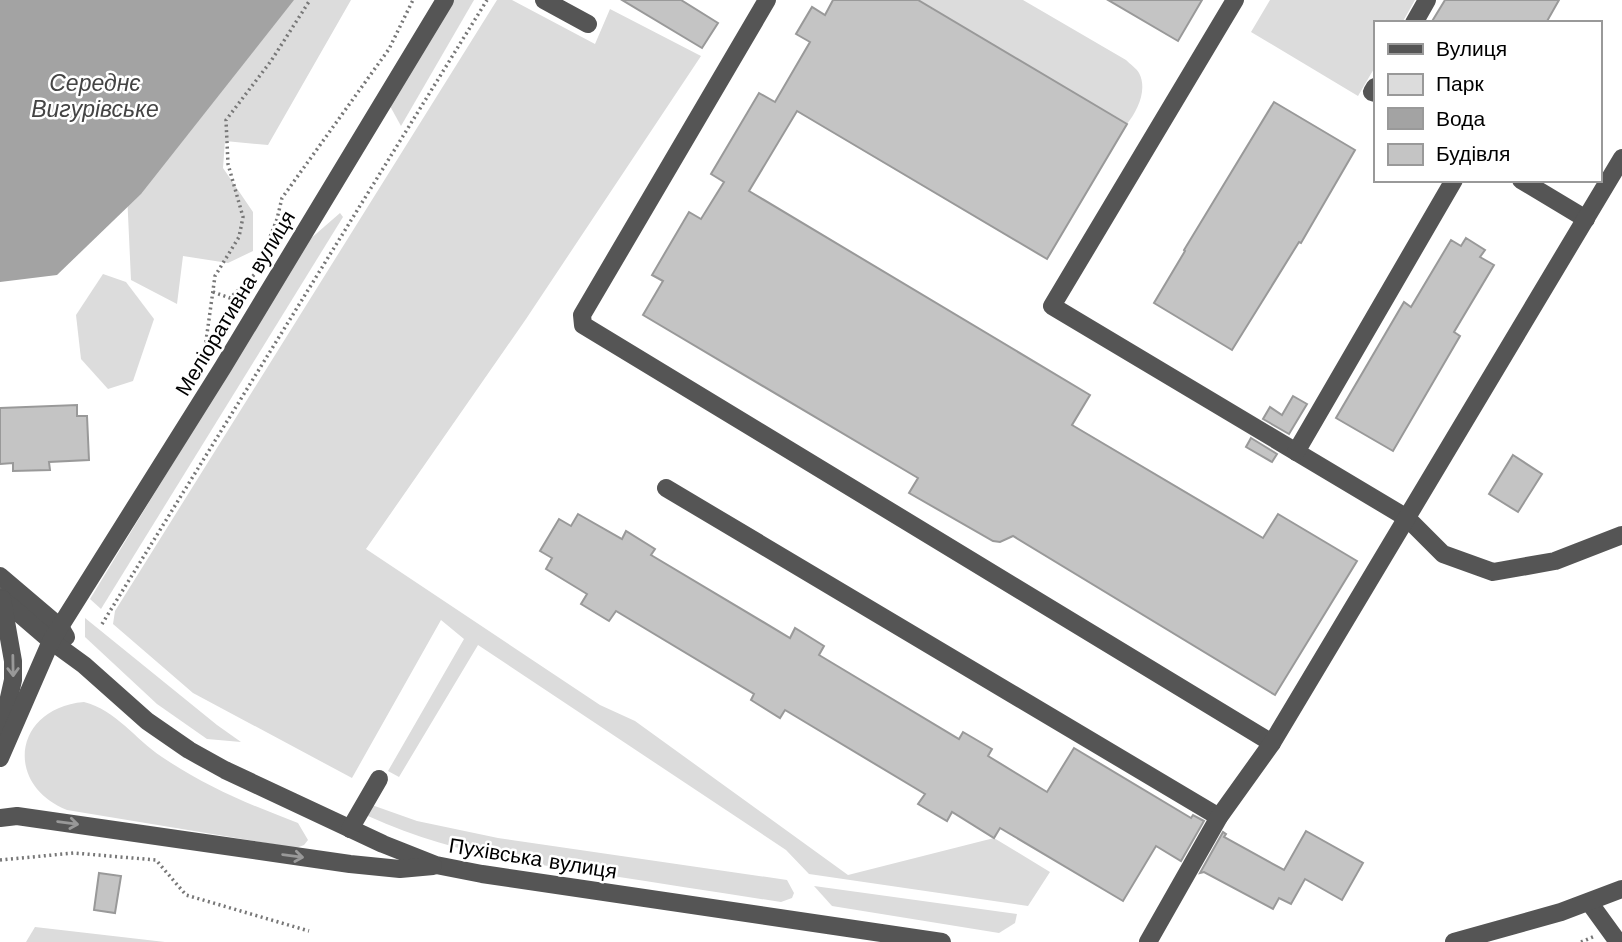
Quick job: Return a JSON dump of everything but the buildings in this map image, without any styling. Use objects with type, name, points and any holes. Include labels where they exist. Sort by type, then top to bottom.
[{"type":"street","name":"Меліоративна вулиця","points":[[0,758],[56,634],[223,367],[445,0]]},
{"type":"street","points":[[544,0],[588,24]]},
{"type":"street","points":[[767,0],[582,315],[583,325],[1272,743]]},
{"type":"street","points":[[1235,0],[1052,306],[1407,518],[1443,555],[1493,572],[1555,561],[1622,534]]},
{"type":"street","points":[[1415,21],[1427,0]]},
{"type":"street","points":[[1148,942],[1219,817],[1272,743],[1622,158]]},
{"type":"street","points":[[1296,452],[1453,182]]},
{"type":"street","points":[[1524,182],[1586,219]]},
{"type":"street","points":[[666,488],[1219,817]]},
{"type":"street","points":[[0,576],[56,634]]},
{"type":"street","points":[[1,598],[56,634]]},
{"type":"street","points":[[0,738],[13,680],[13,661],[1,598]]},
{"type":"street","name":"Пухівська вулиця","points":[[56,634],[84,665],[147,721],[189,750],[225,770],[351,829],[436,865],[942,942]]},
{"type":"street","points":[[351,829],[379,779]]},
{"type":"street","points":[[0,818],[17,816],[362,866],[400,869],[436,865]]},
{"type":"street","points":[[1454,942],[1589,902],[1622,889]]},
{"type":"street","points":[[1589,902],[1618,942]]},
{"type":"path","points":[[223,367],[206,341],[212,292],[215,276],[239,237],[243,217],[228,164],[226,120],[271,61],[310,0]]},
{"type":"path","points":[[212,292],[230,298],[256,273],[277,219],[282,198],[388,49],[413,0]]},
{"type":"path","points":[[102,624],[487,0]]},
{"type":"path","points":[[0,860],[74,853],[156,860],[186,895],[309,931]]},
{"type":"green space","points":[[264,0],[351,0],[268,145],[225,141],[223,168],[253,212],[253,251],[228,263],[183,256],[177,304],[131,280],[127,193]]},
{"type":"green space","points":[[453,0],[474,0],[401,126],[390,106]]},
{"type":"green space","points":[[497,0],[512,0],[595,44],[610,9],[701,56],[526,319],[366,549],[600,705],[635,721],[848,875],[994,838],[1050,872],[1028,906],[809,874],[786,850],[478,645],[399,777],[388,771],[464,639],[441,620],[352,778],[193,693],[113,624],[115,611]]},
{"type":"green space","points":[[918,0],[1023,0],[1126,60],[1135,68],[1142,86],[1138,107],[1127,124]]},
{"type":"green space","points":[[1270,0],[1415,0],[1403,21],[1374,21],[1374,69],[1358,96],[1251,32]]},
{"type":"green space","points":[[340,213],[343,217],[101,609],[90,599],[309,240]]},
{"type":"green space","points":[[103,274],[126,282],[154,319],[133,381],[108,389],[81,359],[76,315]]},
{"type":"green space","points":[[85,618],[241,742],[207,739],[157,704],[85,637]]},
{"type":"green space","points":[[84,702],[106,711],[152,750],[195,777],[245,802],[298,823],[308,840],[296,848],[67,810],[46,798],[33,783],[26,766],[25,748],[31,732],[43,718],[61,707]]},
{"type":"green space","points":[[369,804],[417,821],[498,838],[787,880],[794,893],[792,898],[781,902],[484,854],[426,839],[368,816]]},
{"type":"green space","points":[[814,886],[1017,914],[1015,923],[999,933],[832,906]]},
{"type":"green space","points":[[35,927],[165,942],[26,942]]},
{"type":"water","name":"Середнє Вигурівське","points":[[0,0],[294,0],[141,194],[57,275],[0,282]]}]
